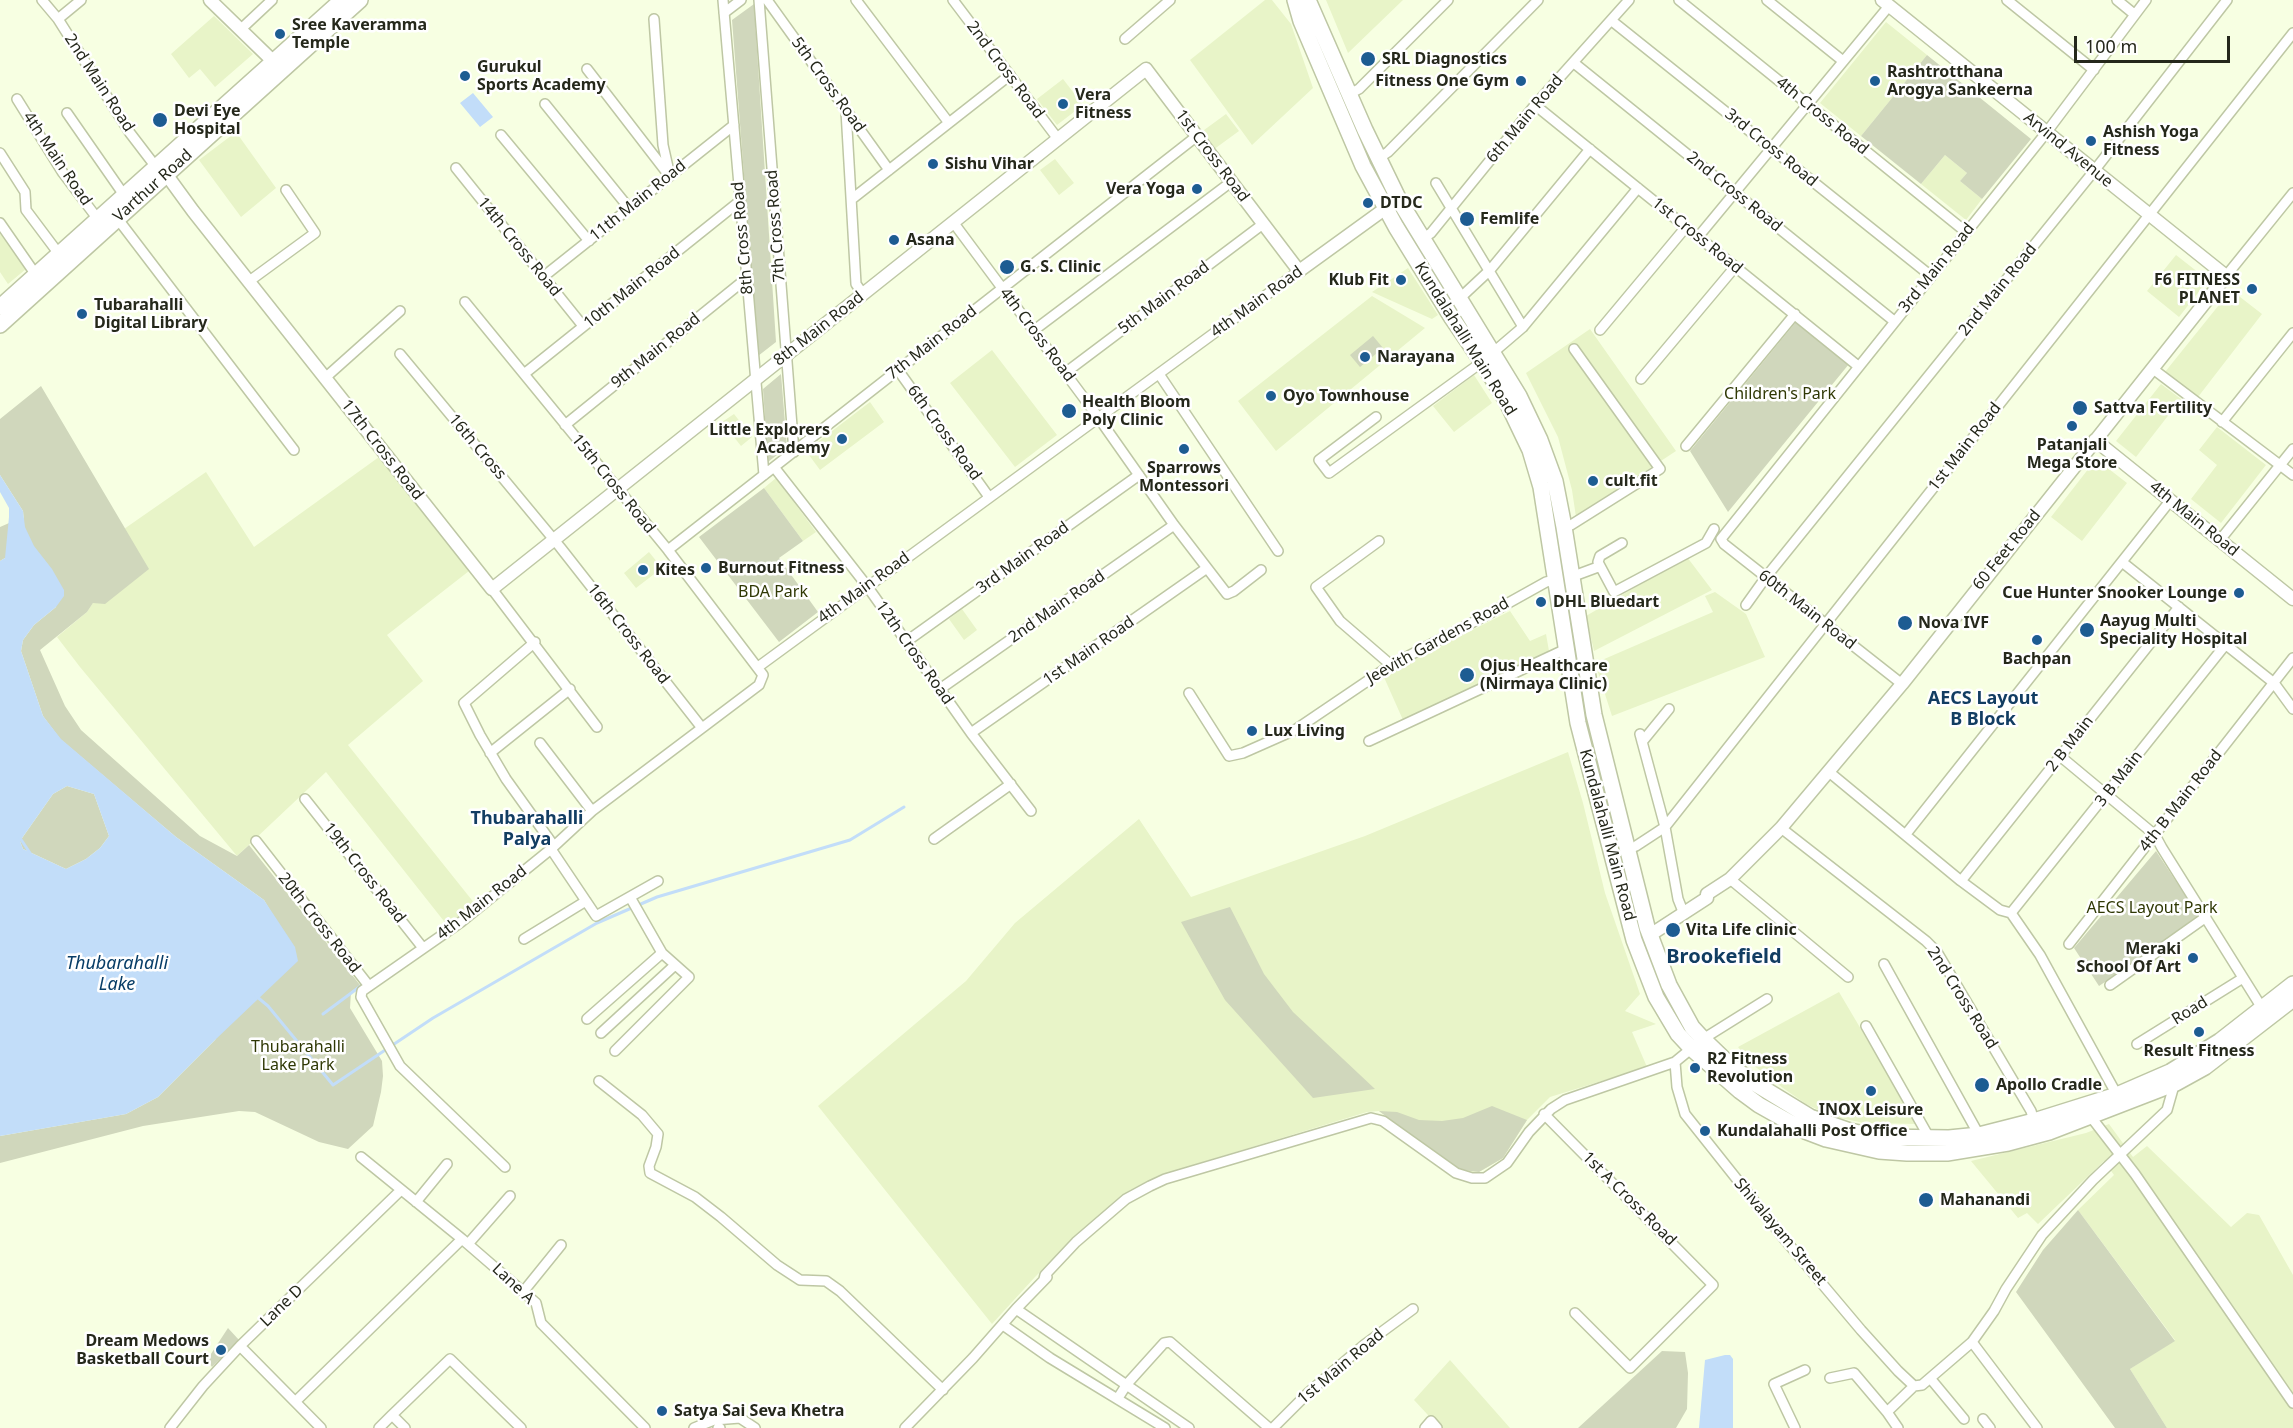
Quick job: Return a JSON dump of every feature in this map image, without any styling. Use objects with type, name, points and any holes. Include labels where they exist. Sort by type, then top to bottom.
[{"type":"main road","name":"Varthur Road","points":[[278,66],[342,0]]},
{"type":"main road","name":"Varthur Road","points":[[0,325],[117,218],[161,170],[278,66],[360,0]]},
{"type":"main road","name":"Kundalahalli Main Road","points":[[1295,0],[1301,21],[1333,98],[1363,166],[1386,208],[1452,318],[1519,396],[1540,440],[1555,481],[1594,715],[1648,931],[1677,1001],[1691,1025],[1697,1044],[1740,1091],[1782,1119],[1826,1139],[1878,1151],[1907,1154],[1981,1148],[2049,1132],[2091,1117],[2173,1078],[2293,984]]},
{"type":"main road","name":"Kundalahalli Main Road","points":[[1308,0],[1378,158],[1422,239],[1459,298],[1530,450],[1541,487],[1578,723],[1641,963],[1656,997],[1678,1034],[1810,1117],[1850,1131],[1879,1137],[1930,1139],[1979,1135],[2034,1122],[2205,1066],[2293,999]]},
{"type":"main road","name":"Varthur Road","points":[[2,300],[36,275],[124,195],[161,170]]},
{"type":"street","name":"2nd Main Road","points":[[42,0],[57,19],[130,133],[161,170]]},
{"type":"street","points":[[57,19],[81,0]]},
{"type":"street","points":[[210,0],[278,66]]},
{"type":"street","name":"8th Cross Road","points":[[723,0],[764,475]]},
{"type":"street","points":[[724,13],[741,0]]},
{"type":"street","name":"7th Cross Road","points":[[759,0],[794,452]]},
{"type":"street","name":"5th Cross Road","points":[[767,0],[889,170]]},
{"type":"street","points":[[856,0],[949,123]]},
{"type":"street","name":"2nd Cross Road","points":[[953,0],[1058,139]]},
{"type":"street","points":[[1125,39],[1170,0]]},
{"type":"street","points":[[1349,94],[1359,89],[1448,0]]},
{"type":"street","points":[[1378,158],[1388,152],[1538,0]]},
{"type":"street","name":"6th Main Road","points":[[1422,239],[1431,233],[1535,105],[1629,0]]},
{"type":"street","name":"4th Cross Road","points":[[1679,0],[1966,232]]},
{"type":"street","points":[[1767,0],[1843,61]]},
{"type":"street","points":[[2007,0],[2094,70]]},
{"type":"street","points":[[2117,0],[2134,14]]},
{"type":"street","name":"3rd Main Road","points":[[1725,532],[2046,133],[2146,0]]},
{"type":"street","name":"2nd Main Road","points":[[1746,605],[1766,577],[2094,171],[2227,0]]},
{"type":"street","points":[[240,30],[268,1]]},
{"type":"street","points":[[1698,237],[1843,61],[1886,3]]},
{"type":"street","name":"Arvind Avenue","points":[[1886,3],[2226,276]]},
{"type":"street","points":[[654,19],[663,145],[670,176]]},
{"type":"street","name":"3rd Cross Road","points":[[1612,21],[1931,276]]},
{"type":"street","name":"1st Main Road","points":[[1627,850],[1665,827],[2293,33]]},
{"type":"street","name":"2nd Cross Road","points":[[1574,63],[1894,321]]},
{"type":"street","points":[[587,69],[670,176]]},
{"type":"street","name":"8th Main Road","points":[[492,589],[1146,69]]},
{"type":"street","name":"1st Cross Road","points":[[1146,69],[1299,271]]},
{"type":"street","points":[[852,199],[1010,75]]},
{"type":"street","name":"4th Main Road","points":[[17,99],[63,173],[97,218]]},
{"type":"street","points":[[545,104],[629,208]]},
{"type":"street","name":"1st Cross Road","points":[[1535,105],[1858,366]]},
{"type":"street","points":[[846,111],[856,284],[863,294]]},
{"type":"street","points":[[67,113],[124,195]]},
{"type":"street","name":"11th Main Road","points":[[543,277],[734,125]]},
{"type":"street","points":[[501,135],[589,241]]},
{"type":"street","name":"7th Main Road","points":[[668,550],[1197,136]]},
{"type":"street","points":[[1459,298],[1490,270],[1590,149]]},
{"type":"street","points":[[0,153],[25,192],[26,210],[59,254]]},
{"type":"street","name":"14th Cross Road","points":[[456,168],[583,326]]},
{"type":"street","name":"17th Cross Road","points":[[161,170],[535,642],[597,727]]},
{"type":"street","points":[[1033,331],[1231,182]]},
{"type":"street","points":[[1436,183],[1523,327]]},
{"type":"street","points":[[1376,417],[1319,460],[1329,473],[1487,358],[1523,327],[1638,188]]},
{"type":"street","points":[[248,282],[315,233],[286,190]]},
{"type":"street","name":"60 Feet Road","points":[[1648,931],[1707,898],[1707,894],[1730,879],[1781,828],[1902,684],[2293,193]]},
{"type":"street","name":"10th Main Road","points":[[524,374],[740,201]]},
{"type":"street","name":"4th Main Road","points":[[369,986],[461,922],[592,811],[759,685],[762,675],[758,667],[1386,208]]},
{"type":"street","points":[[117,218],[294,450]]},
{"type":"street","name":"4th Cross Road","points":[[953,222],[1227,594],[1261,570]]},
{"type":"street","points":[[0,223],[36,275]]},
{"type":"street","name":"5th Main Road","points":[[1065,373],[1263,224]]},
{"type":"street","points":[[1600,330],[1686,227]]},
{"type":"street","points":[[1641,379],[1736,267]]},
{"type":"street","name":"9th Main Road","points":[[565,424],[747,278]]},
{"type":"street","name":"15th Cross Road","points":[[465,302],[668,550],[758,667]]},
{"type":"street","points":[[325,378],[400,311]]},
{"type":"street","points":[[1686,446],[1795,314]]},
{"type":"street","points":[[2222,422],[2293,333]]},
{"type":"street","points":[[1564,527],[1571,525],[1660,469],[1574,349]]},
{"type":"street","name":"16th Cross","points":[[400,354],[554,540]]},
{"type":"street","points":[[2152,369],[2293,475]]},
{"type":"street","name":"6th Cross Road","points":[[898,370],[989,497]]},
{"type":"street","points":[[1159,374],[1278,551]]},
{"type":"street","name":"4th Main Road","points":[[2095,440],[2293,599]]},
{"type":"street","points":[[2220,540],[2293,449]]},
{"type":"street","name":"12th Cross Road","points":[[774,467],[867,586],[1008,786],[1031,811]]},
{"type":"street","name":"3rd Main Road","points":[[907,641],[1139,475]]},
{"type":"street","points":[[1906,834],[2170,501]]},
{"type":"street","name":"2nd Main Road","points":[[940,689],[1174,525]]},
{"type":"street","points":[[1622,543],[1600,556],[1598,567],[1614,592],[1707,543],[1714,529]]},
{"type":"street","name":"60th Main Road","points":[[1725,532],[1721,539],[1724,544],[1902,684]]},
{"type":"street","name":"16th Cross Road","points":[[554,540],[702,728]]},
{"type":"street","points":[[1379,541],[1316,587],[1340,621],[1391,665]]},
{"type":"street","points":[[2122,562],[2274,682],[2293,709]]},
{"type":"street","points":[[1571,578],[1598,567]]},
{"type":"street","name":"1st Main Road","points":[[971,733],[1207,568]]},
{"type":"street","name":"Jeevith Gardens Road","points":[[1189,693],[1229,756],[1243,753],[1295,730],[1391,665],[1555,579]]},
{"type":"street","name":"2 B Main","points":[[1961,881],[2179,607]]},
{"type":"street","points":[[535,642],[464,703],[490,753],[596,916],[633,904],[658,881]]},
{"type":"street","name":"3 B Main","points":[[2011,914],[2226,644]]},
{"type":"street","points":[[1370,741],[1566,650]]},
{"type":"street","name":"4th B Main Road","points":[[2069,944],[2293,658]]},
{"type":"street","points":[[490,753],[570,689]]},
{"type":"street","points":[[1669,709],[1641,738],[1665,827],[1682,910]]},
{"type":"street","points":[[540,743],[592,811]]},
{"type":"street","points":[[2060,756],[2155,835],[2262,1008]]},
{"type":"street","points":[[1829,772],[1961,881],[2000,910],[2011,914],[2040,955],[2117,1095]]},
{"type":"street","points":[[934,839],[1008,786]]},
{"type":"street","name":"19th Cross Road","points":[[305,799],[423,948]]},
{"type":"street","name":"2nd Cross Road","points":[[1781,828],[1937,952],[2031,1111],[2034,1122]]},
{"type":"street","name":"20th Cross Road","points":[[256,841],[369,986],[362,991],[360,997],[400,1066],[505,1167]]},
{"type":"street","points":[[1730,879],[1848,977]]},
{"type":"street","points":[[524,939],[586,901]]},
{"type":"street","points":[[615,1051],[689,977],[662,953],[633,904]]},
{"type":"street","points":[[2110,985],[2206,917]]},
{"type":"street","points":[[587,1019],[662,953]]},
{"type":"street","points":[[1884,964],[1979,1135]]},
{"type":"street","points":[[601,1033],[675,965]]},
{"type":"street","name":"Road","points":[[2137,1044],[2243,978]]},
{"type":"street","points":[[905,1428],[943,1390],[1044,1279],[1129,1202],[1130,1198],[1165,1179],[1371,1118],[1383,1120],[1456,1173],[1472,1178],[1485,1178],[1507,1162],[1544,1114],[1565,1100],[1675,1062],[1697,1044],[1767,999]]},
{"type":"street","points":[[1866,1026],[1930,1139]]},
{"type":"street","name":"Shivalayam Street","points":[[1675,1062],[1677,1087],[1685,1113],[1824,1285],[1898,1371],[1914,1386]]},
{"type":"street","points":[[1887,1412],[1914,1386],[1922,1385],[1972,1342],[2042,1235],[2093,1180],[2167,1110],[2173,1078]]},
{"type":"street","points":[[599,1082],[642,1115],[658,1134],[649,1166],[650,1173],[695,1197],[777,1265],[800,1280],[826,1281],[840,1291],[943,1390]]},
{"type":"street","name":"1st A Cross Road","points":[[1544,1114],[1713,1285],[1630,1368],[1575,1313]]},
{"type":"street","points":[[2091,1117],[2293,1403]]},
{"type":"street","name":"Lane A","points":[[361,1157],[465,1241],[536,1303],[541,1323],[645,1428]]},
{"type":"street","points":[[417,1202],[447,1164]]},
{"type":"street","name":"Lane D","points":[[170,1428],[203,1386],[240,1347],[401,1190]]},
{"type":"street","points":[[296,1401],[510,1196]]},
{"type":"street","points":[[523,1292],[561,1245]]},
{"type":"street","points":[[1016,1309],[1189,1428]]},
{"type":"street","name":"1st Main Road","points":[[1271,1428],[1364,1345],[1413,1309]]},
{"type":"street","points":[[1003,1325],[1050,1358],[1165,1428]]},
{"type":"street","points":[[1118,1398],[1127,1384],[1164,1343],[1170,1342],[1271,1428]]},
{"type":"street","points":[[1972,1342],[2037,1428]]},
{"type":"street","points":[[240,1347],[321,1428]]},
{"type":"street","points":[[379,1428],[450,1359],[521,1428]]},
{"type":"street","points":[[1795,1428],[1774,1384],[1805,1370]]},
{"type":"street","points":[[1830,1378],[1854,1373],[1887,1412],[1894,1426]]},
{"type":"street","points":[[1930,1378],[1964,1419]]},
{"type":"street","points":[[392,1415],[405,1428]]},
{"type":"street","points":[[694,1428],[714,1420],[740,1418],[754,1428]]},
{"type":"street","points":[[1983,1419],[1990,1428]]},
{"type":"street","points":[[1425,1428],[1431,1421],[1437,1428]]},
{"type":"shaded area","points":[[1265,0],[1272,0],[1291,24],[1313,88],[1252,145],[1190,60]]},
{"type":"shaded area","points":[[1326,0],[1403,0],[1348,53]]},
{"type":"shaded area","points":[[214,16],[253,54],[215,87],[200,69],[189,78],[171,54]]},
{"type":"shaded area","name":"Rashtrotthana Arogya Sankeerna","points":[[1886,22],[1927,55],[1861,136],[1820,103]]},
{"type":"shaded area","points":[[1063,79],[1083,105],[1057,125],[1037,99]]},
{"type":"shaded area","points":[[1226,114],[1239,131],[1213,150],[1200,133]]},
{"type":"shaded area","points":[[236,132],[276,188],[241,217],[199,160]]},
{"type":"shaded area","points":[[1945,155],[1967,173],[1960,181],[1982,199],[1966,220],[1921,184]]},
{"type":"shaded area","points":[[1055,159],[1074,183],[1059,195],[1040,170]]},
{"type":"shaded area","points":[[0,231],[26,269],[8,284],[0,272]]},
{"type":"shaded area","points":[[2176,255],[2208,280],[2179,317],[2147,291]]},
{"type":"shaded area","points":[[1408,268],[1438,315],[1432,319],[1372,292]]},
{"type":"shaded area","points":[[2231,290],[2262,314],[2198,397],[2165,372]]},
{"type":"shaded area","points":[[1372,296],[1425,328],[1276,451],[1238,401]]},
{"type":"shaded area","points":[[1590,329],[1676,451],[1576,517],[1572,490],[1558,437],[1526,373]]},
{"type":"shaded area","points":[[992,350],[1057,435],[1015,467],[950,383]]},
{"type":"shaded area","points":[[1474,375],[1492,403],[1454,432],[1433,406]]},
{"type":"shaded area","points":[[2161,384],[2181,399],[2136,457],[2116,441]]},
{"type":"shaded area","name":"Little Explorers Academy","points":[[870,402],[884,422],[820,470],[806,451]]},
{"type":"shaded area","points":[[734,414],[752,437],[741,446],[722,422]]},
{"type":"shaded area","points":[[2217,427],[2266,465],[2221,523],[2191,499],[2217,465],[2199,450]]},
{"type":"shaded area","points":[[379,457],[469,571],[387,635],[423,681],[348,745],[475,904],[447,925],[326,772],[237,856],[57,637],[87,612],[93,603],[148,569],[124,529],[206,472],[254,547]]},
{"type":"shaded area","points":[[2096,459],[2127,483],[2082,541],[2051,517]]},
{"type":"shaded area","points":[[776,478],[816,532],[803,541],[764,488]]},
{"type":"shaded area","name":"Kites","points":[[649,552],[662,568],[636,588],[624,573]]},
{"type":"shaded area","points":[[1687,557],[1712,590],[1594,651],[1586,616]]},
{"type":"shaded area","points":[[1715,592],[1746,614],[1765,657],[1612,716],[1595,663],[1713,612],[1705,596]]},
{"type":"shaded area","points":[[962,609],[977,630],[964,640],[949,619]]},
{"type":"shaded area","points":[[1510,611],[1530,641],[1546,634],[1549,651],[1403,720],[1383,675]]},
{"type":"shaded area","points":[[1568,752],[1605,893],[1640,994],[1625,1011],[1656,1024],[1632,1032],[1647,1067],[1550,1097],[1527,1120],[1503,1158],[1479,1172],[1457,1171],[1379,1111],[1367,1112],[1160,1175],[1130,1190],[1073,1239],[992,1324],[818,1106],[966,981],[1015,923],[1139,819],[1191,897],[1365,836]]},
{"type":"shaded area","points":[[1839,992],[1917,1124],[1864,1123],[1831,1116],[1806,1104],[1783,1088],[1753,1065],[1738,1047]]},
{"type":"shaded area","points":[[2109,1124],[2133,1157],[2147,1146],[2231,1227],[2247,1213],[2259,1215],[2293,1275],[2293,1428],[2167,1428],[2130,1369],[2175,1340],[2078,1210],[2114,1175],[2104,1161],[2038,1224],[2027,1213],[2018,1218],[1971,1161],[2086,1133]]},
{"type":"shaded area","points":[[1450,1360],[1510,1428],[1440,1428],[1414,1400]]},
{"type":"green space","points":[[754,4],[776,342],[758,356],[732,20]]},
{"type":"green space","points":[[1927,55],[2031,139],[1982,199],[1960,181],[1967,173],[1945,155],[1921,184],[1861,136]]},
{"type":"green space","name":"Children's Park","points":[[1796,322],[1849,364],[1728,512],[1690,451]]},
{"type":"green space","points":[[1373,336],[1383,348],[1360,367],[1350,355]]},
{"type":"green space","points":[[781,374],[787,447],[768,462],[763,389]]},
{"type":"green space","name":"Thubarahalli Lake Park","points":[[41,386],[149,569],[105,604],[93,603],[87,612],[40,650],[65,706],[81,730],[200,836],[237,856],[249,845],[360,985],[351,992],[350,1008],[382,1061],[383,1076],[373,1126],[348,1149],[319,1142],[255,1112],[239,1111],[143,1126],[0,1163],[0,1136],[126,1114],[158,1097],[215,1040],[277,922],[264,900],[176,837],[60,739],[43,716],[21,651],[23,640],[34,625],[56,607],[5,558],[0,561],[0,527],[16,520],[24,521],[23,511],[0,475],[0,419]]},
{"type":"green space","name":"BDA Park","points":[[764,488],[803,541],[779,558],[818,612],[779,642],[699,537]]},
{"type":"green space","points":[[67,786],[94,794],[109,836],[100,848],[86,859],[66,869],[23,849],[20,841],[53,794]]},
{"type":"green space","name":"AECS Layout Park","points":[[2156,851],[2200,918],[2099,986],[2074,948]]},
{"type":"green space","points":[[1230,907],[1264,974],[1293,1012],[1375,1089],[1313,1098],[1225,1000],[1181,922]]},
{"type":"green space","points":[[1492,1106],[1527,1120],[1503,1158],[1479,1172],[1455,1169],[1379,1111],[1397,1112],[1419,1120],[1442,1121],[1463,1118]]},
{"type":"green space","points":[[2078,1210],[2175,1341],[2130,1369],[2167,1428],[2115,1428],[2016,1292],[2043,1250]]},
{"type":"green space","name":"Dream Medows Basketball Court","points":[[228,1328],[239,1340],[212,1367],[207,1360]]},
{"type":"green space","points":[[1662,1351],[1685,1352],[1688,1373],[1687,1409],[1676,1428],[1578,1428]]},
{"type":"water","points":[[473,93],[493,117],[480,127],[460,103]]},
{"type":"water","name":"Thubarahalli Lake","points":[[0,475],[23,511],[25,527],[34,546],[52,569],[64,590],[64,596],[56,607],[34,625],[23,640],[21,651],[43,716],[61,739],[176,837],[264,900],[295,947],[298,961],[158,1097],[126,1114],[0,1136],[0,561],[5,558],[9,508],[0,492]],"holes":[[[67,786],[94,794],[109,836],[100,848],[86,859],[66,869],[23,849],[20,841],[53,794]]]},
{"type":"water","points":[[1730,1355],[1733,1359],[1733,1428],[1699,1428],[1705,1360]]},
{"type":"waterway","points":[[256,996],[268,1006],[333,1085],[433,1018],[597,923],[657,897],[850,840],[904,807]]},
{"type":"waterway","points":[[20,838],[30,853]]},
{"type":"waterway","points":[[323,1014],[362,985]]},
{"type":"place","name":"Sree Kaveramma Temple","points":[[280,34]]},
{"type":"place","name":"SRL Diagnostics","points":[[1368,59]]},
{"type":"place","name":"Gurukul Sports Academy","points":[[465,76]]},
{"type":"place","name":"Fitness One Gym","points":[[1521,81]]},
{"type":"place","name":"Rashtrotthana Arogya Sankeerna","points":[[1875,81]]},
{"type":"place","name":"Vera Fitness","points":[[1063,104]]},
{"type":"place","name":"Devi Eye Hospital","points":[[160,120]]},
{"type":"place","name":"Ashish Yoga Fitness","points":[[2091,141]]},
{"type":"place","name":"Sishu Vihar","points":[[933,164]]},
{"type":"place","name":"Vera Yoga","points":[[1197,189]]},
{"type":"place","name":"DTDC","points":[[1368,203]]},
{"type":"place","name":"Femlife","points":[[1467,219]]},
{"type":"place","name":"Asana","points":[[894,240]]},
{"type":"place","name":"G. S. Clinic","points":[[1007,267]]},
{"type":"place","name":"Klub Fit","points":[[1401,280]]},
{"type":"place","name":"F6 FITNESS PLANET","points":[[2252,289]]},
{"type":"place","name":"Tubarahalli Digital Library","points":[[82,314]]},
{"type":"place","name":"Narayana","points":[[1365,357]]},
{"type":"place","name":"Oyo Townhouse","points":[[1271,396]]},
{"type":"place","name":"Sattva Fertility","points":[[2080,408]]},
{"type":"place","name":"Health Bloom Poly Clinic","points":[[1069,411]]},
{"type":"place","name":"Patanjali Mega Store","points":[[2072,426]]},
{"type":"place","name":"Little Explorers Academy","points":[[842,439]]},
{"type":"place","name":"Sparrows Montessori","points":[[1184,449]]},
{"type":"place","name":"cult.fit","points":[[1593,481]]},
{"type":"place","name":"Burnout Fitness","points":[[706,568]]},
{"type":"place","name":"Kites","points":[[643,570]]},
{"type":"place","name":"Cue Hunter Snooker Lounge","points":[[2239,593]]},
{"type":"place","name":"DHL Bluedart","points":[[1541,602]]},
{"type":"place","name":"Nova IVF","points":[[1905,623]]},
{"type":"place","name":"Aayug Multi Speciality Hospital","points":[[2087,630]]},
{"type":"place","name":"Bachpan","points":[[2037,640]]},
{"type":"place","name":"Ojus Healthcare (Nirmaya Clinic)","points":[[1467,675]]},
{"type":"place","name":"Lux Living","points":[[1252,731]]},
{"type":"place","name":"Vita Life clinic","points":[[1673,930]]},
{"type":"place","name":"Meraki School Of Art","points":[[2193,958]]},
{"type":"place","name":"Result Fitness","points":[[2199,1032]]},
{"type":"place","name":"R2 Fitness Revolution","points":[[1695,1068]]},
{"type":"place","name":"Apollo Cradle","points":[[1982,1085]]},
{"type":"place","name":"INOX Leisure","points":[[1871,1091]]},
{"type":"place","name":"Kundalahalli Post Office","points":[[1705,1131]]},
{"type":"place","name":"Mahanandi","points":[[1926,1200]]},
{"type":"place","name":"Dream Medows Basketball Court","points":[[221,1350]]},
{"type":"place","name":"Satya Sai Seva Khetra","points":[[662,1411]]},
{"type":"district","name":"AECS Layout B Block","points":[[1983,709]]},
{"type":"district","name":"Thubarahalli Palya","points":[[527,829]]},
{"type":"district","name":"Brookefield","points":[[1724,957]]}]
